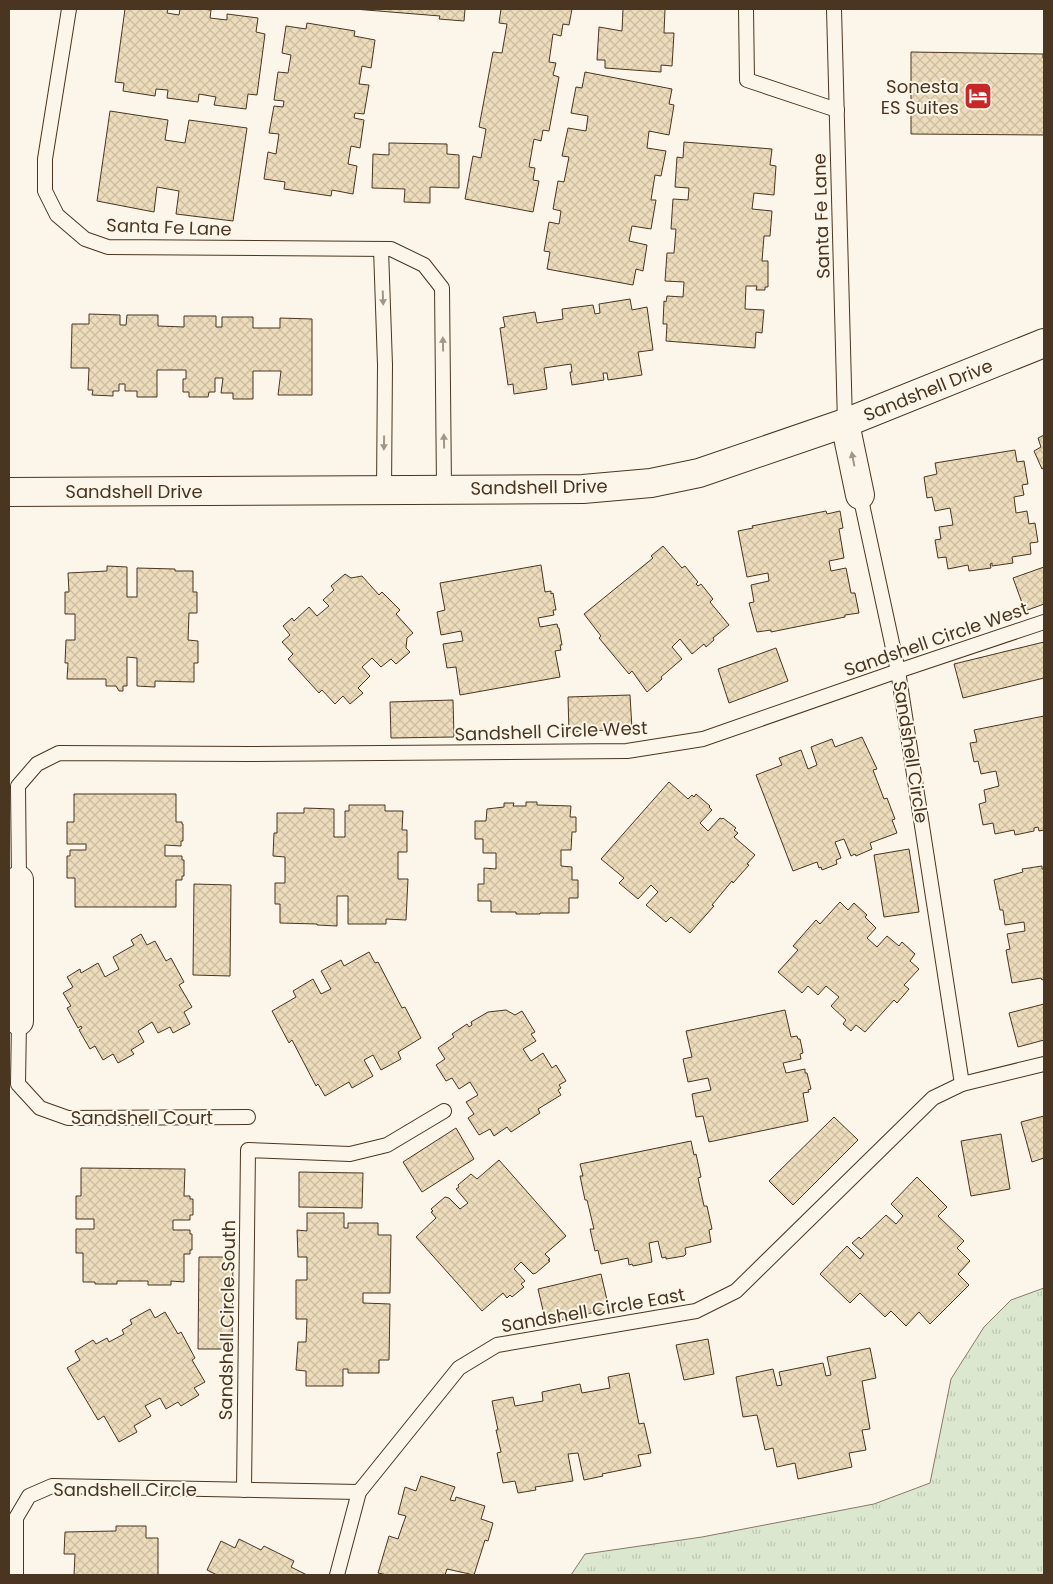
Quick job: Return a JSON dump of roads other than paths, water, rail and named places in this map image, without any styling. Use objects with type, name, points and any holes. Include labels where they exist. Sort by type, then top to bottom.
[{"type":"street","name":"Sandshell Drive","points":[[9,492],[444,488],[583,489],[650,483],[699,473],[845,423],[1044,343]]},
{"type":"street","name":"Sandshell Circle","points":[[845,423],[860,495]]},
{"type":"street","name":"Sandshell Court","points":[[19,880],[14,920],[14,986],[19,1021]]},
{"type":"lane","name":"Santa Fe Lane","points":[[69,9],[45,159],[45,191],[57,215],[85,239],[108,247],[391,250],[424,265],[442,288],[444,488]]},
{"type":"lane","points":[[746,9],[747,80],[837,110]]},
{"type":"lane","name":"Santa Fe Lane","points":[[834,9],[845,423]]},
{"type":"lane","points":[[381,250],[385,365],[384,490]]},
{"type":"lane","name":"Sandshell Circle","points":[[860,495],[898,671],[962,1084]]},
{"type":"lane","name":"Sandshell Circle West","points":[[249,754],[627,751],[703,739],[1044,622]]},
{"type":"lane","name":"Sandshell Court","points":[[19,880],[18,786],[36,764],[59,753],[249,754]]},
{"type":"lane","name":"Sandshell Court","points":[[19,1021],[18,1084],[40,1108],[68,1118],[248,1117]]},
{"type":"lane","name":"Sandshell Circle East","points":[[359,1492],[459,1368],[497,1345],[696,1311],[736,1291],[933,1098],[962,1084],[1044,1064]]},
{"type":"lane","name":"Sandshell Circle South","points":[[244,1490],[248,1150],[350,1154],[387,1145],[444,1111]]},
{"type":"lane","name":"Sandshell Circle","points":[[16,1575],[16,1518],[29,1496],[52,1486],[244,1490]]},
{"type":"lane","points":[[244,1490],[359,1492],[337,1575]]},
{"type":"place","name":"Sonesta ES Suites","points":[[978,96]]}]
